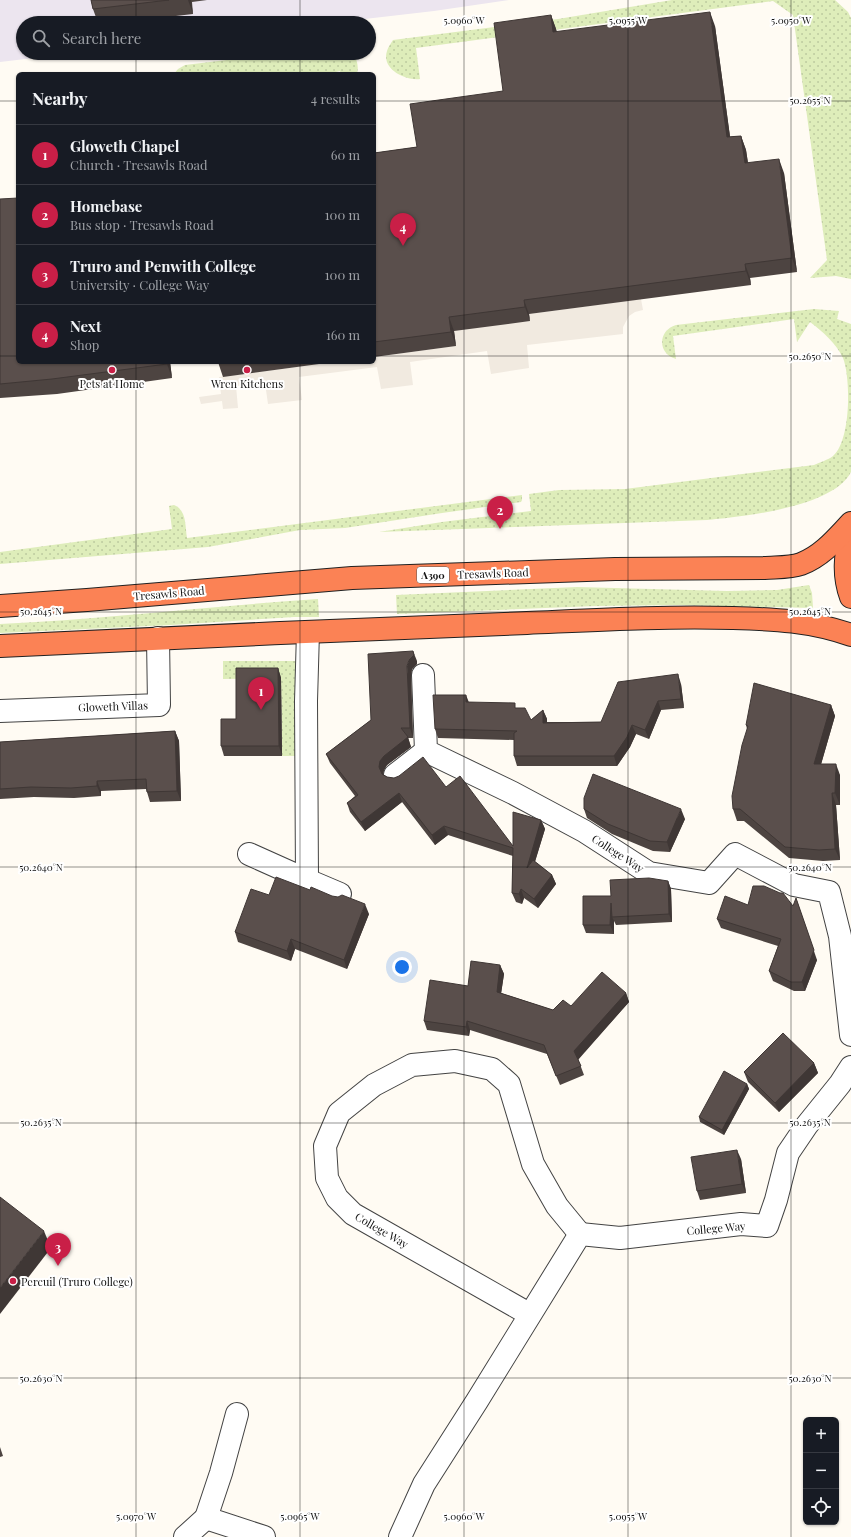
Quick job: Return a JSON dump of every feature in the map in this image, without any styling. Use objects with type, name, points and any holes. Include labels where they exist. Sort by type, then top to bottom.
[{"type":"highway","name":"Tresawls Road","points":[[0,606],[352,578],[607,569],[786,567],[801,564],[825,551],[851,523]]},
{"type":"highway","points":[[851,533],[846,554],[846,585],[851,597]]},
{"type":"highway","points":[[0,646],[664,617],[786,620],[808,623],[851,635]]},
{"type":"street","points":[[307,880],[306,701],[308,632]]},
{"type":"street","name":"Gloweth Villas","points":[[0,711],[159,705],[158,638]]},
{"type":"street","points":[[395,775],[426,751],[423,674]]},
{"type":"street","name":"College Way","points":[[426,751],[513,793],[584,831],[649,873],[709,883],[735,854],[794,885],[830,892],[840,936],[851,1035]]},
{"type":"street","points":[[249,854],[340,894]]},
{"type":"street","name":"College Way","points":[[529,1314],[353,1214],[337,1198],[327,1178],[325,1146],[339,1113],[374,1085],[412,1066],[455,1061],[492,1068],[509,1084],[533,1164],[557,1206],[580,1234],[620,1238],[741,1224],[767,1226],[776,1200],[788,1153],[807,1125],[840,1084],[851,1067]]},
{"type":"street","points":[[400,1537],[424,1484],[580,1234]]},
{"type":"street","points":[[185,1537],[206,1518],[221,1473],[237,1414]]},
{"type":"street","points":[[206,1518],[264,1537]]},
{"type":"shaded area","points":[[0,0],[509,0],[376,18],[376,16],[16,16],[17,60],[0,62]]},
{"type":"shaded area","points":[[641,299],[643,310],[635,312],[629,316],[623,327],[623,334],[527,345],[529,368],[491,374],[487,351],[410,362],[413,385],[381,389],[377,367],[299,377],[302,400],[268,404],[265,383],[236,386],[238,408],[223,409],[222,401],[201,404],[199,397],[221,394],[219,377],[320,364],[376,364],[376,357],[456,346],[453,325],[530,321],[529,314]]},
{"type":"green space","points":[[672,0],[835,0],[848,12],[851,18],[851,279],[836,276],[810,278],[827,260],[793,15],[773,1],[416,48],[420,79],[401,76],[391,68],[386,57],[387,50],[393,40],[558,19]]},
{"type":"green space","points":[[227,60],[356,60],[358,69],[357,72],[176,72],[185,65]]},
{"type":"green space","points":[[814,309],[839,311],[837,319],[851,324],[851,472],[841,484],[826,494],[807,502],[786,508],[763,513],[707,520],[379,532],[442,522],[531,511],[529,494],[559,490],[625,489],[814,465],[829,459],[839,448],[846,424],[848,394],[846,367],[837,347],[810,322],[797,342],[794,319],[673,336],[676,359],[665,352],[662,342],[666,332],[676,325]]},
{"type":"green space","points":[[522,495],[521,502],[345,528],[300,530],[208,547],[0,564],[0,552],[172,529],[169,506],[174,505],[178,507],[183,515],[187,538]]},
{"type":"green space","points":[[809,585],[812,593],[813,608],[678,605],[595,606],[397,614],[396,595],[577,587],[727,591],[777,590]]},
{"type":"green space","points":[[318,599],[319,617],[294,617],[171,625],[0,633],[0,624],[80,619]]},
{"type":"green space","points":[[223,661],[297,661],[298,756],[282,756],[281,678],[223,679]]},
{"type":"building","points":[[91,0],[169,0],[93,9]]},
{"type":"building","points":[[710,12],[727,137],[741,136],[745,163],[779,159],[792,258],[745,264],[746,271],[524,300],[525,307],[449,317],[451,332],[376,342],[376,153],[417,147],[410,104],[503,91],[494,23],[551,15],[553,32]]},
{"type":"building","points":[[16,198],[16,364],[167,364],[52,379],[0,384],[0,199]]},
{"type":"building","points":[[413,651],[414,655],[409,660],[407,666],[410,728],[401,728],[408,737],[380,761],[379,767],[382,774],[387,777],[394,778],[399,776],[423,757],[446,787],[460,776],[513,846],[513,812],[541,820],[527,868],[533,860],[552,875],[534,899],[521,889],[519,894],[512,893],[513,848],[444,826],[432,835],[399,793],[361,822],[347,803],[358,795],[326,754],[371,720],[368,654]]},
{"type":"building","points":[[236,668],[278,668],[279,746],[221,746],[221,719],[236,719]]},
{"type":"building","points":[[678,674],[681,699],[658,701],[645,730],[632,725],[627,737],[614,756],[514,756],[514,733],[517,731],[435,729],[433,695],[466,695],[466,702],[515,703],[515,708],[525,708],[531,720],[543,710],[543,723],[601,722],[618,682]]},
{"type":"building","points":[[754,683],[831,705],[814,764],[836,764],[835,793],[832,793],[835,849],[819,850],[785,847],[740,809],[733,809],[732,796],[742,745],[748,726],[746,725]]},
{"type":"building","points":[[175,731],[177,791],[147,792],[146,779],[97,781],[97,786],[71,788],[31,787],[0,789],[0,742]]},
{"type":"building","points":[[593,774],[681,809],[667,842],[650,841],[608,824],[584,809],[584,798]]},
{"type":"building","points":[[276,877],[310,890],[311,887],[332,896],[338,897],[342,895],[365,904],[344,960],[291,939],[287,951],[235,932],[251,889],[269,895]]},
{"type":"building","points":[[649,878],[668,881],[669,914],[612,917],[611,903],[610,925],[583,925],[583,896],[611,896],[610,880]]},
{"type":"building","points":[[753,886],[764,886],[783,893],[793,906],[796,898],[814,950],[802,982],[791,982],[769,971],[781,939],[717,919],[725,896],[748,905]]},
{"type":"building","points":[[471,961],[500,965],[497,992],[553,1010],[563,1000],[571,1006],[602,972],[626,993],[574,1051],[581,1066],[556,1076],[544,1045],[467,1021],[466,1027],[424,1021],[430,980],[468,986]]},
{"type":"building","points":[[783,1033],[814,1063],[775,1103],[744,1072]]},
{"type":"building","points":[[724,1071],[747,1084],[722,1130],[699,1117]]},
{"type":"building","points":[[737,1150],[742,1184],[697,1191],[691,1157]]},
{"type":"building","points":[[0,1197],[44,1231],[0,1288]]},
{"type":"place","name":"Next","points":[[403,246]]},
{"type":"place","name":"Pets at Home","points":[[112,370]]},
{"type":"place","name":"Wren Kitchens","points":[[247,370]]},
{"type":"place","name":"Homebase","points":[[500,529]]},
{"type":"place","name":"Gloweth Chapel","points":[[261,710]]},
{"type":"place","name":"Truro and Penwith College","points":[[58,1266]]},
{"type":"place","name":"Percuil (Truro College)","points":[[13,1281]]}]
